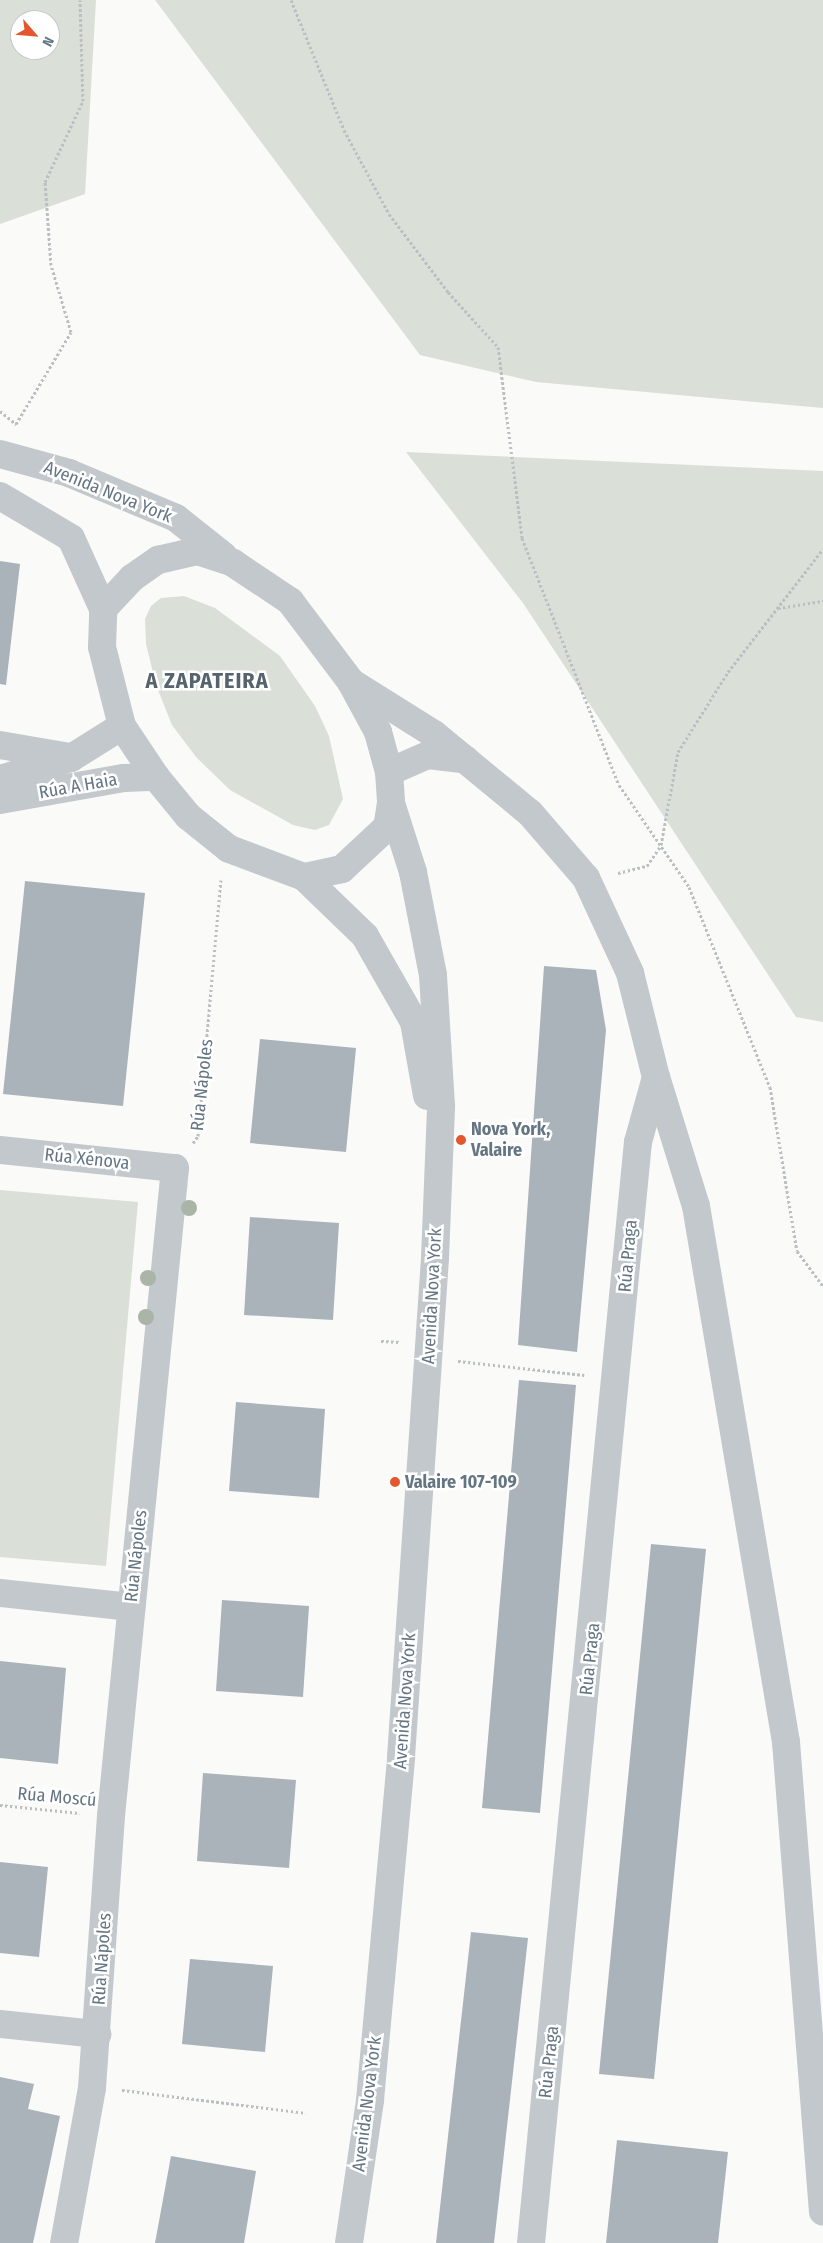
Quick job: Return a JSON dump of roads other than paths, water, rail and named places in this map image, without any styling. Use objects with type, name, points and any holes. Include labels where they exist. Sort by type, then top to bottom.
[{"type":"street","name":"Avenida Nova York","points":[[0,454],[69,473],[176,518],[233,563]]},
{"type":"street","points":[[0,496],[71,538],[103,609],[102,647],[122,726],[156,778],[188,816],[229,849],[304,877],[342,870],[367,850],[387,827],[391,803],[389,772],[378,732],[351,682],[290,601],[233,563],[197,552],[158,560],[132,578],[103,609]]},
{"type":"street","points":[[351,682],[470,761],[530,813],[586,878],[630,973],[656,1077],[696,1206],[786,1742],[823,2212]]},
{"type":"street","name":"Rúa A Haia","points":[[0,779],[71,758],[122,726]]},
{"type":"street","points":[[0,745],[71,758]]},
{"type":"street","points":[[389,772],[428,755],[470,761]]},
{"type":"street","name":"Rúa A Haia","points":[[0,800],[124,778],[156,778]]},
{"type":"street","name":"Avenida Nova York","points":[[349,2243],[370,2100],[397,1806],[430,1345],[437,1156],[439,1051],[433,975],[413,872],[391,803]]},
{"type":"street","name":"Avenida Nova York","points":[[304,877],[365,936],[414,1022],[437,1156]]},
{"type":"street","name":"Rúa Praga","points":[[531,2243],[617,1378],[638,1142],[656,1077]]},
{"type":"street","name":"Rúa Xénova","points":[[0,1150],[175,1168]]},
{"type":"street","name":"Rúa Nápoles","points":[[64,2243],[92,2088],[111,1816],[175,1168]]},
{"type":"street","points":[[0,1592],[131,1607]]},
{"type":"street","points":[[0,2024],[97,2034]]},
{"type":"place","name":"Nova York, Valaire","points":[[461,1140]]},
{"type":"place","name":"Valaire 107-109","points":[[395,1482]]},
{"type":"district","name":"A ZAPATEIRA","points":[[207,681]]}]
